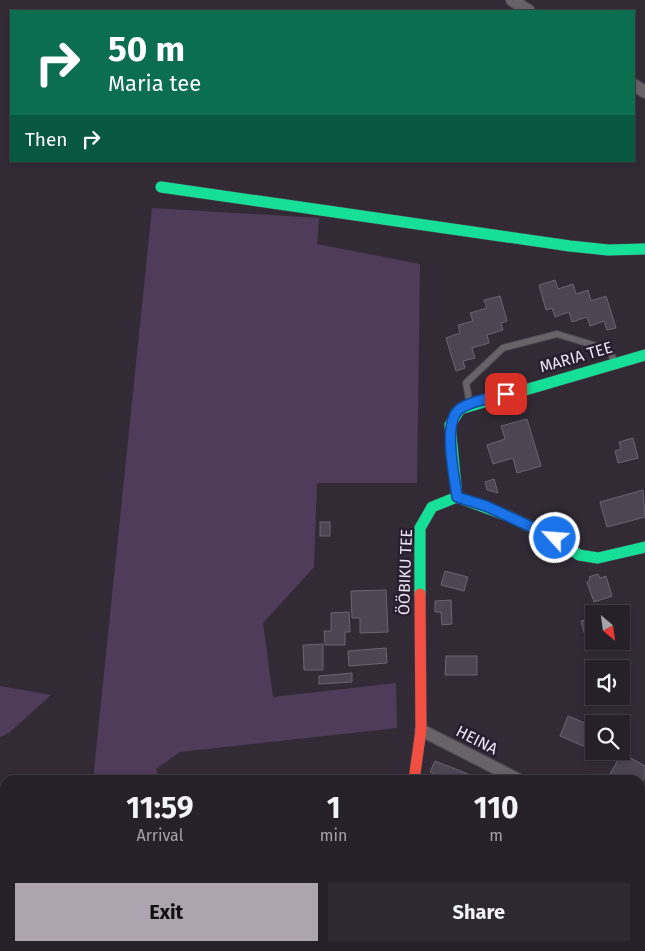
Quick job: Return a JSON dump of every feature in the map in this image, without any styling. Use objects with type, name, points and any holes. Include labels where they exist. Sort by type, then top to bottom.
[{"type":"main road","points":[[161,188],[264,200],[408,224],[609,250],[645,249]]},
{"type":"main road","name":"MARIA TEE","points":[[457,497],[450,426],[460,409],[470,404],[645,355]]},
{"type":"main road","points":[[457,497],[508,516],[555,538],[579,556],[598,558],[645,547]]},
{"type":"main road","name":"ÖÖBIKU TEE","points":[[415,775],[421,730],[420,528],[432,507],[457,497]]},
{"type":"street","points":[[512,0],[527,10]]},
{"type":"street","name":"HEINA","points":[[421,730],[509,775]]},
{"type":"lane","points":[[470,404],[466,383],[503,348],[557,334],[610,350],[614,364]]},
{"type":"shaded area","points":[[152,208],[319,218],[317,244],[420,264],[417,483],[317,483],[314,567],[263,623],[273,697],[396,683],[397,728],[180,752],[156,769],[157,775],[94,775]]},
{"type":"shaded area","points":[[0,686],[51,695],[9,733],[0,737]]},
{"type":"building","points":[[555,280],[558,289],[573,284],[576,294],[588,290],[591,301],[606,296],[616,328],[607,330],[604,321],[590,326],[587,317],[572,322],[569,312],[555,317],[552,308],[546,310],[539,285]]},
{"type":"building","points":[[500,296],[507,321],[501,323],[503,330],[487,335],[489,343],[472,348],[475,358],[463,361],[465,368],[456,371],[446,338],[460,333],[458,325],[473,321],[470,313],[487,308],[484,300]]},
{"type":"building","points":[[527,419],[541,466],[517,473],[513,458],[493,464],[487,445],[505,439],[501,426]]},
{"type":"building","points":[[633,438],[638,458],[618,463],[615,451],[621,449],[619,442]]},
{"type":"building","points":[[494,479],[498,493],[487,490],[485,482]]},
{"type":"building","points":[[643,490],[645,517],[607,527],[600,502]]},
{"type":"building","points":[[320,522],[330,522],[330,536],[320,536]]},
{"type":"building","points":[[445,571],[468,577],[464,591],[441,585]]},
{"type":"building","points":[[598,574],[600,578],[606,576],[612,596],[594,602],[587,582],[590,580],[589,577]]},
{"type":"building","points":[[386,590],[388,632],[360,633],[360,618],[352,618],[351,591]]},
{"type":"building","points":[[451,600],[452,624],[442,625],[441,612],[435,612],[435,601]]},
{"type":"building","points":[[349,612],[350,632],[345,632],[345,645],[325,645],[324,631],[331,631],[331,613]]},
{"type":"building","points":[[585,620],[585,636],[581,621]]},
{"type":"building","points":[[323,644],[323,670],[304,670],[303,645]]},
{"type":"building","points":[[386,648],[387,663],[349,666],[348,651]]},
{"type":"building","points":[[446,656],[477,656],[477,675],[445,675]]},
{"type":"building","points":[[352,673],[352,682],[319,684],[319,676]]},
{"type":"building","points":[[568,716],[585,723],[585,747],[560,736]]},
{"type":"building","points":[[630,758],[645,766],[645,775],[610,774],[618,760],[630,760]]},
{"type":"building","points":[[435,761],[470,775],[437,775],[430,772]]},
{"type":"traffic: fast","points":[[161,187],[570,246],[608,250],[645,249]]},
{"type":"traffic: fast","points":[[457,497],[450,425],[460,409],[645,355]]},
{"type":"traffic: fast","points":[[420,594],[420,528],[432,507],[457,497],[508,516],[555,538],[579,555],[598,558],[645,547]]},
{"type":"traffic: jam","points":[[415,775],[421,730],[420,594]]},
{"type":"route","points":[[506,394],[470,404],[460,409],[454,416],[450,426],[450,440],[457,497],[486,506],[555,538]]}]
